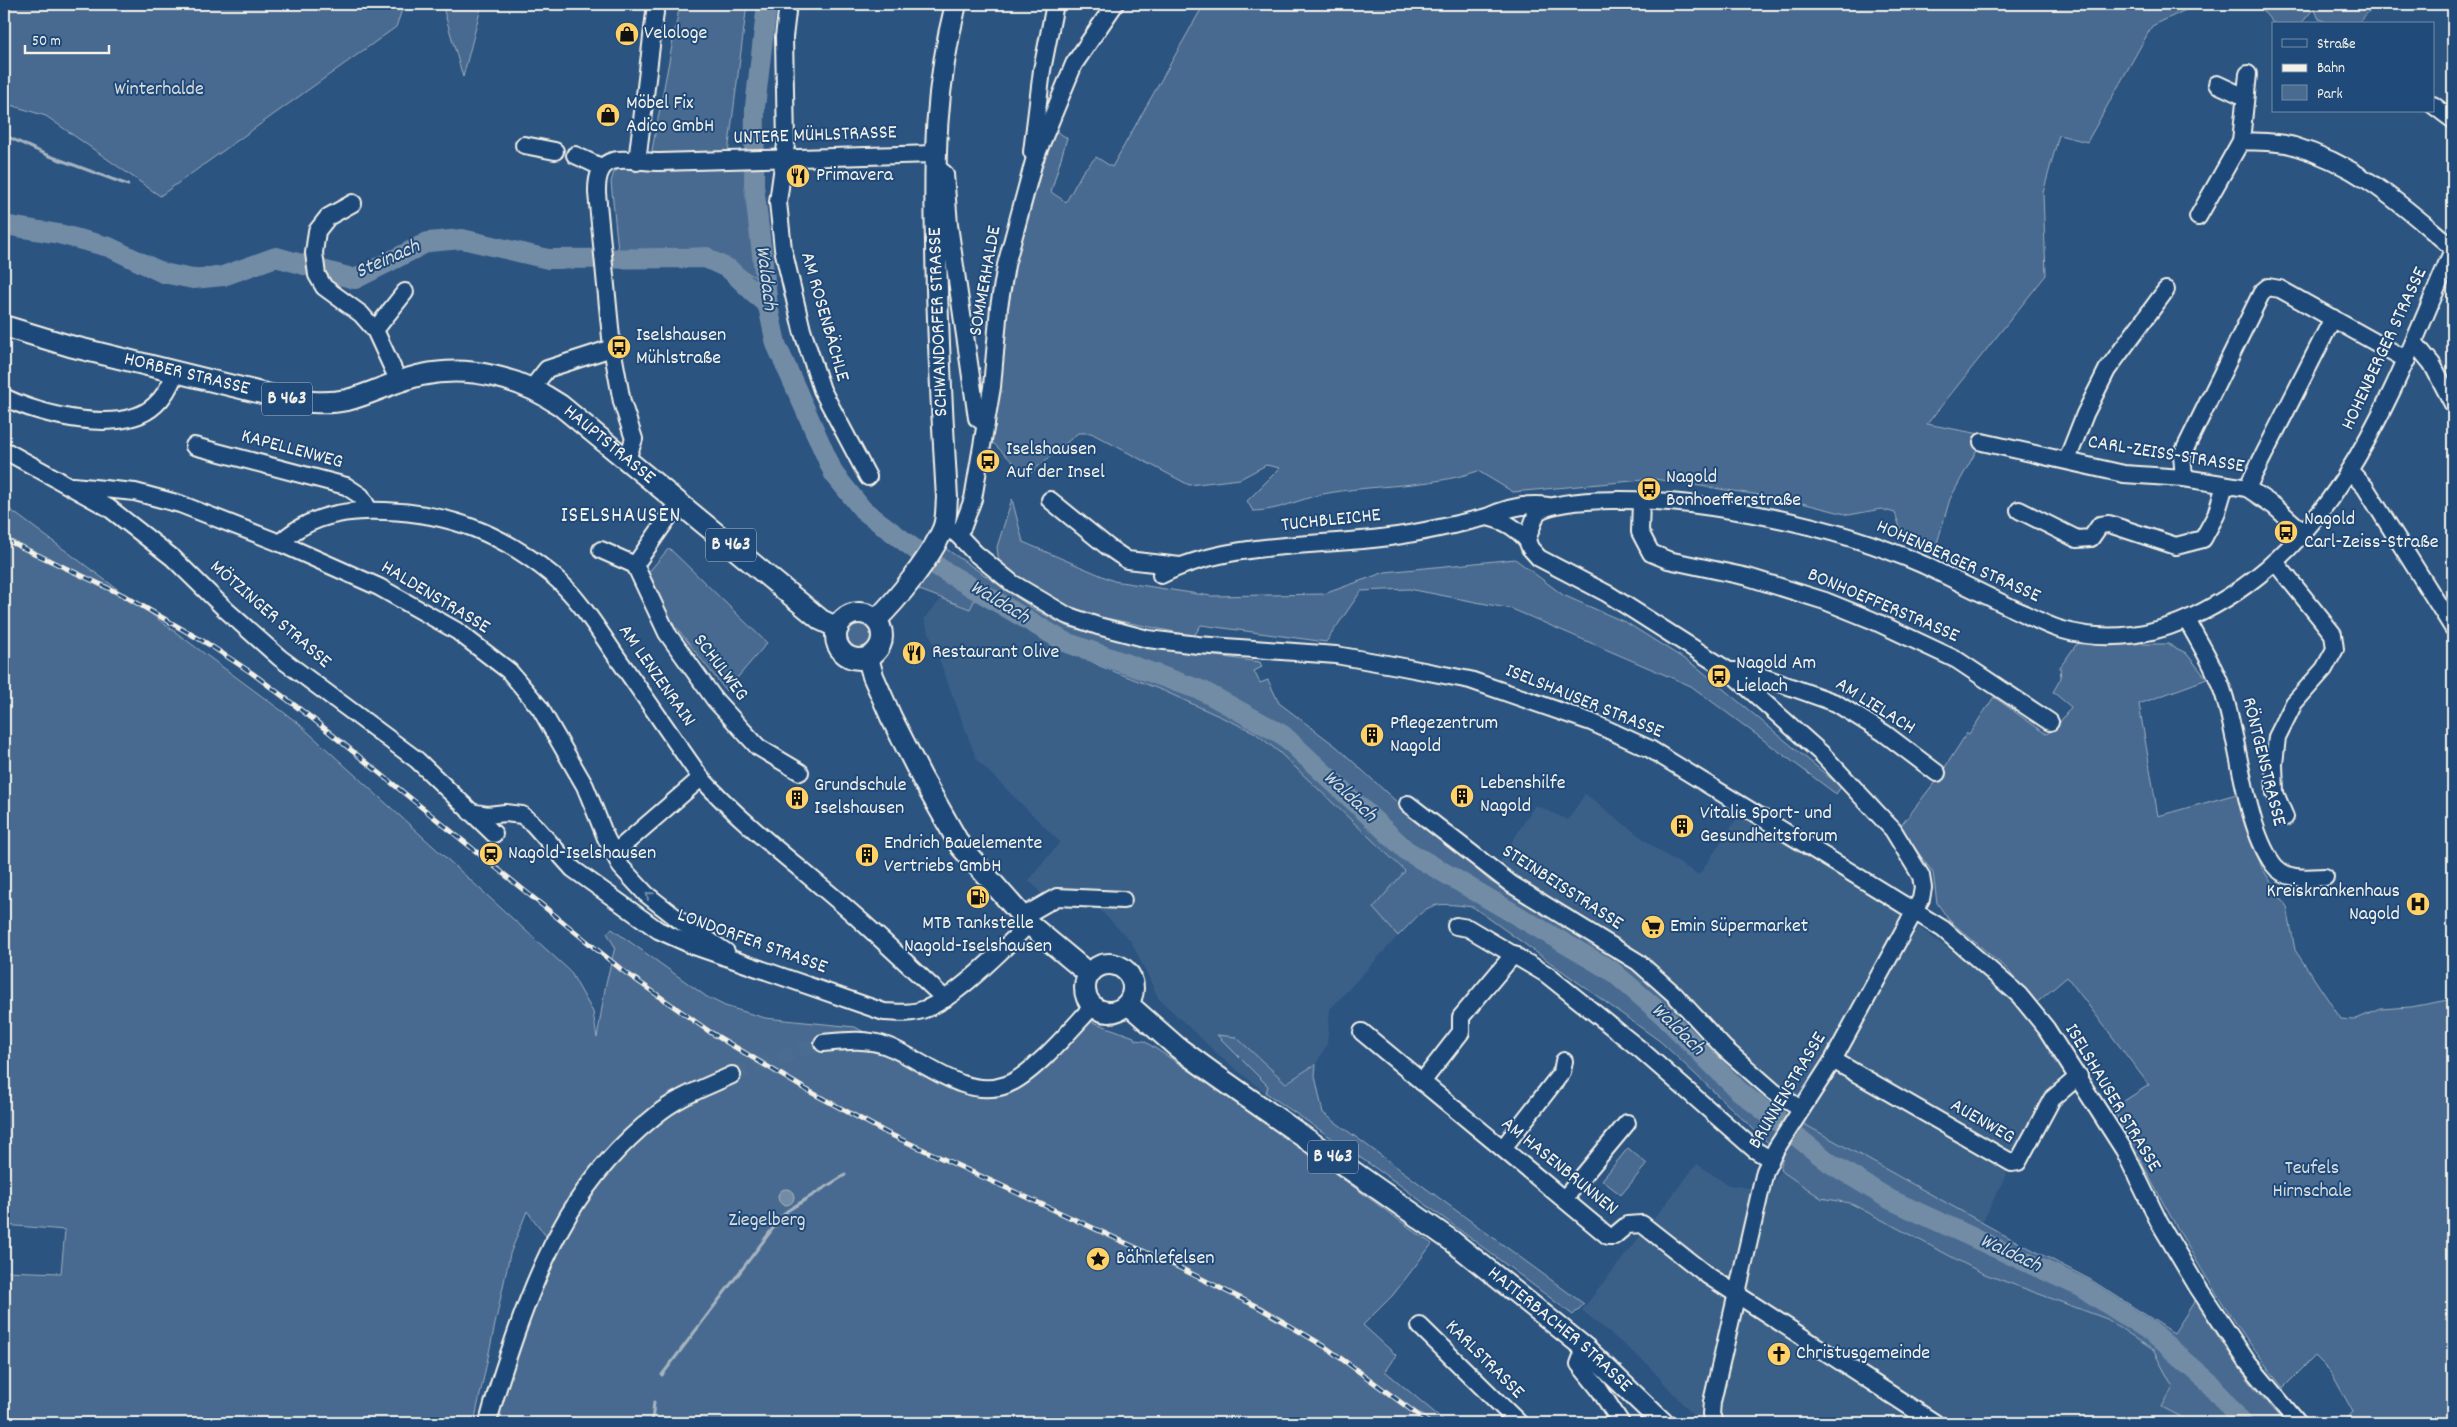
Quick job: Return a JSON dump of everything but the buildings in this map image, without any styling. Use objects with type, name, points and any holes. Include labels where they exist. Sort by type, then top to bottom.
[{"type":"main road","name":"SCHWANDORFER STRASSE","points":[[876,620],[888,609],[930,550],[950,530],[937,309],[934,159],[941,71],[956,4]]},
{"type":"main road","name":"HORBER STRASSE","points":[[4,326],[70,346],[290,400],[316,403],[346,400],[399,382]]},
{"type":"main road","name":"HAUPTSTRASSE","points":[[399,382],[430,374],[473,373],[507,379],[532,388],[560,405],[820,620],[838,628]]},
{"type":"main road","points":[[863,614],[876,620],[880,626],[882,641],[874,654],[868,658],[854,659],[841,651],[836,636],[838,628],[848,616],[863,614]]},
{"type":"main road","points":[[868,658],[873,676],[891,717],[946,822],[962,847],[1026,921],[1089,974]]},
{"type":"main road","points":[[1102,965],[1117,965],[1124,969],[1133,981],[1132,997],[1128,1004],[1115,1012],[1107,1013],[1093,1006],[1086,994],[1085,988],[1089,974],[1102,965]]},
{"type":"main road","name":"HAITERBACHER STRASSE","points":[[1128,1004],[1177,1047],[1452,1241],[1586,1348],[1663,1423]]},
{"type":"street","points":[[637,162],[656,4]]},
{"type":"street","name":"AM ROSENBÄCHLE","points":[[788,4],[784,37],[786,144],[777,159],[782,249],[802,330],[822,390],[868,477]]},
{"type":"street","name":"SOMMERHALDE","points":[[950,530],[963,526],[973,498],[986,424],[1006,265],[1034,161],[1032,151],[1042,70],[1055,4]]},
{"type":"street","points":[[1034,161],[1074,64],[1115,4]]},
{"type":"street","points":[[2198,218],[2240,140],[2248,74]]},
{"type":"street","points":[[2217,84],[2245,97]]},
{"type":"street","points":[[2434,106],[2453,120]]},
{"type":"street","points":[[2240,140],[2294,146],[2347,166],[2386,192],[2453,249]]},
{"type":"street","points":[[524,145],[555,151]]},
{"type":"street","points":[[575,155],[601,167],[596,178],[612,348],[622,402],[634,440],[626,459]]},
{"type":"street","name":"UNTERE MÜHLSTRASSE","points":[[601,167],[609,162],[620,159],[637,162],[777,159],[934,159]]},
{"type":"street","points":[[934,159],[945,174],[950,225],[977,418],[986,424]]},
{"type":"street","points":[[353,203],[328,217],[317,231],[314,253],[317,275],[324,287],[360,314],[375,330],[399,382]]},
{"type":"street","name":"HOHENBERGER STRASSE","points":[[1548,506],[1571,503],[1674,502],[1773,518],[1844,536],[1921,564],[2061,630],[2092,636],[2119,636],[2154,632],[2187,620],[2225,600],[2276,563],[2303,532],[2349,470],[2388,403],[2453,249]]},
{"type":"street","points":[[2184,478],[2182,455],[2262,292],[2268,287],[2280,289],[2407,360]]},
{"type":"street","name":"CARL-ZEISS-STRASSE","points":[[2067,460],[2085,414],[2107,370],[2166,290]]},
{"type":"street","points":[[375,330],[405,292]]},
{"type":"street","points":[[2247,488],[2333,318]]},
{"type":"street","points":[[2414,342],[2432,364],[2453,404]]},
{"type":"street","points":[[532,388],[547,369],[612,348]]},
{"type":"street","points":[[4,397],[62,417],[110,420],[141,414],[155,406],[171,384],[175,373]]},
{"type":"street","name":"CARL-ZEISS-STRASSE","points":[[1982,442],[2124,474],[2184,478],[2247,488],[2274,506],[2303,532]]},
{"type":"street","name":"KAPELLENWEG","points":[[194,446],[346,486],[361,496],[369,510]]},
{"type":"street","name":"MÖTZINGER STRASSE","points":[[4,450],[73,486],[109,508],[173,558],[226,610],[280,658],[417,760],[494,834]]},
{"type":"street","points":[[2349,470],[2365,488],[2453,628]]},
{"type":"street","points":[[2018,510],[2077,539],[2091,538],[2100,525],[2109,524],[2176,546],[2203,539],[2216,515],[2225,485]]},
{"type":"street","name":"HALDENSTRASSE","points":[[73,486],[135,492],[180,504],[280,543],[379,587],[457,631],[509,671],[540,708],[585,786],[613,854],[621,867],[646,894],[683,923],[717,944],[726,952],[726,957]]},
{"type":"street","name":"TUCHBLEICHE","points":[[1050,500],[1127,560],[1180,566]]},
{"type":"street","name":"BONHOEFFERSTRASSE","points":[[1641,501],[1640,532],[1651,553],[1668,560],[1748,577],[1825,600],[1957,660],[2050,722]]},
{"type":"street","points":[[601,550],[635,565],[679,502]]},
{"type":"street","name":"TUCHBLEICHE","points":[[1161,575],[1180,566],[1236,553],[1301,544],[1389,537],[1487,518],[1501,510],[1522,506],[1548,506]]},
{"type":"street","points":[[1548,506],[1537,512],[1528,540],[1530,548],[1539,558],[1608,594],[1729,672],[1822,754],[1893,830],[1921,876],[1921,899],[1915,911]]},
{"type":"street","name":"AM LENZENRAIN","points":[[280,543],[292,530],[316,519],[369,510],[418,512],[460,522],[496,537],[552,575],[596,628],[701,778],[738,814],[861,921],[945,999]]},
{"type":"street","name":"TUCHBLEICHE","points":[[1487,518],[1500,520],[1515,527],[1528,540]]},
{"type":"street","name":"ISELSHAUSER STRASSE","points":[[950,530],[1012,583],[1066,615],[1098,626],[1148,638],[1198,645],[1336,656],[1470,680],[1591,722],[1650,748],[1943,928],[2019,995],[2046,1028],[2079,1076],[2124,1150],[2159,1222],[2197,1286],[2248,1363],[2298,1423]]},
{"type":"street","points":[[2276,563],[2333,634],[2335,649],[2324,669],[2294,703],[2277,737],[2274,764],[2275,792],[2285,817]]},
{"type":"street","name":"SCHULWEG","points":[[635,565],[667,632],[715,700],[758,747],[800,772]]},
{"type":"street","name":"RÖNTGENSTRASSE","points":[[2187,620],[2224,694],[2254,818],[2259,835],[2273,865],[2298,879],[2325,877]]},
{"type":"street","name":"AM LIELACH","points":[[1729,672],[1746,671],[1836,703],[1884,733],[1938,773]]},
{"type":"street","points":[[613,854],[701,778]]},
{"type":"street","name":"STEINBEISSTRASSE","points":[[1408,804],[1511,884],[1638,962],[1674,994],[1724,1048],[1797,1115]]},
{"type":"street","name":"LONDORFER STRASSE","points":[[470,812],[488,815],[505,813],[522,815],[573,869],[658,930],[726,957],[884,1012],[908,1013],[926,1009],[945,999],[1026,921],[1057,897],[1123,900]]},
{"type":"street","name":"BRUNNENSTRASSE","points":[[1714,1423],[1711,1414],[1712,1402],[1773,1154],[1833,1060],[1915,911]]},
{"type":"street","points":[[1456,926],[1468,928],[1546,974],[1641,1050],[1755,1150],[1773,1154]]},
{"type":"street","points":[[1422,1082],[1461,1032],[1461,1017],[1514,954]]},
{"type":"street","points":[[823,1043],[847,1040],[885,1046],[912,1057],[956,1082],[980,1089],[1006,1085],[1024,1074],[1047,1054],[1093,1006]]},
{"type":"street","name":"AM HASENBRUNNEN","points":[[1362,1032],[1608,1236],[1614,1236],[1627,1225],[1642,1224],[1707,1275],[1738,1295]]},
{"type":"street","name":"AUENWEG","points":[[1833,1060],[2012,1163],[2018,1162],[2027,1148],[2052,1099],[2079,1076]]},
{"type":"street","points":[[1503,1148],[1562,1072],[1564,1061]]},
{"type":"street","points":[[488,1423],[494,1398],[529,1296],[552,1244],[580,1194],[617,1149],[656,1114],[685,1097],[732,1075]]},
{"type":"street","points":[[1564,1199],[1627,1123]]},
{"type":"street","points":[[1738,1295],[1935,1423]]},
{"type":"street","name":"KARLSTRASSE","points":[[1420,1326],[1519,1423]]},
{"type":"street","points":[[1586,1348],[1579,1364],[1599,1389],[1621,1423]]},
{"type":"shaded area","points":[[943,597],[975,599],[1100,666],[1164,691],[1254,732],[1279,752],[1405,872],[1373,908],[1398,936],[1330,1009],[1327,1044],[1316,1064],[1266,1093],[1223,1059],[1159,999],[1131,941],[1083,893],[1065,889],[1042,894],[1029,880],[1060,842],[977,760],[924,619]]},
{"type":"shaded area","points":[[1585,794],[1659,851],[1699,875],[1742,811],[1893,909],[1978,970],[2016,1004],[2049,1041],[2062,1066],[2060,1077],[2017,1148],[1982,1223],[1802,1122],[1812,1110],[1735,1049],[1677,986],[1643,960],[1497,866],[1535,805],[1568,820]]},
{"type":"shaded area","points":[[1697,1164],[1728,1185],[1770,1191],[1780,1170],[1821,1198],[1850,1203],[1982,1273],[2106,1319],[2153,1350],[2174,1387],[2163,1407],[2193,1423],[1700,1423],[1647,1364],[1582,1310]]},
{"type":"shaded area","points":[[786,1189],[794,1197],[786,1205],[778,1197]]},
{"type":"green space","name":"Winterhalde","points":[[4,4],[404,4],[396,27],[160,196],[46,116],[4,103]]},
{"type":"green space","points":[[442,4],[482,4],[463,77]]},
{"type":"green space","points":[[680,4],[747,4],[728,153],[651,155]]},
{"type":"green space","points":[[1204,4],[2198,4],[2152,26],[2087,142],[2059,135],[2043,193],[2046,275],[1927,424],[1985,435],[1950,499],[1936,547],[1904,539],[1895,513],[1881,509],[1849,515],[1786,499],[1654,479],[1513,492],[1478,471],[1421,483],[1323,494],[1280,507],[1253,511],[1247,501],[1280,468],[1266,465],[1240,479],[1189,485],[1091,433],[1078,433],[1027,476],[988,438],[1012,276],[1053,129],[1067,138],[1051,192],[1066,202],[1083,171],[1096,157],[1112,167]]},
{"type":"green space","points":[[2257,4],[2376,4],[2359,22],[2326,22],[2319,19],[2314,8],[2303,22],[2272,22]]},
{"type":"green space","points":[[625,166],[748,166],[764,283],[709,248],[618,250],[611,182],[614,172]]},
{"type":"green space","points":[[1012,499],[1023,542],[1114,581],[1211,596],[1324,594],[1385,572],[1515,559],[1563,595],[1627,623],[1697,667],[1841,787],[1836,794],[1691,686],[1512,609],[1409,589],[1361,591],[1326,642],[1201,625],[1194,636],[1071,611],[999,564],[997,547]]},
{"type":"green space","name":"Ziegelberg","points":[[4,505],[298,723],[570,971],[593,1012],[597,1038],[606,983],[615,947],[607,933],[612,929],[707,997],[725,1006],[765,1018],[855,1027],[956,1082],[1006,1085],[1082,1018],[1134,1037],[1135,1040],[1144,1041],[1230,1097],[1432,1244],[1393,1295],[1363,1325],[1396,1355],[1385,1371],[1447,1423],[495,1423],[549,1240],[527,1211],[510,1254],[474,1423],[4,1423],[4,1271],[61,1273],[65,1230],[4,1225]]},
{"type":"green space","points":[[942,546],[1034,609],[1066,626],[1136,645],[1260,662],[1262,667],[1254,671],[1260,683],[1268,680],[1279,703],[1337,747],[1423,826],[1445,842],[1491,882],[1582,934],[1632,967],[1676,1005],[1748,1080],[1786,1114],[2008,1237],[2091,1280],[2174,1333],[2196,1299],[2236,1364],[2285,1423],[2193,1423],[2162,1407],[2173,1387],[2153,1350],[2107,1319],[1982,1273],[1850,1203],[1821,1198],[1780,1170],[1784,1152],[1766,1141],[1661,1042],[1473,907],[1437,905],[1430,907],[1423,911],[1398,936],[1373,908],[1405,871],[1279,752],[1254,732],[1164,691],[1100,666],[975,599],[970,609],[917,589]]},
{"type":"green space","points":[[669,548],[767,643],[726,691],[677,628],[667,633],[647,574]]},
{"type":"green space","points":[[860,622],[869,626],[873,635],[869,644],[860,648],[851,644],[847,635],[851,626]]},
{"type":"green space","name":"Teufels Hirnschale","points":[[2142,642],[2143,644],[2168,644],[2186,653],[2207,679],[2139,704],[2158,816],[2240,793],[2247,825],[2262,868],[2287,907],[2295,950],[2341,1019],[2354,1020],[2380,1009],[2411,1007],[2453,999],[2453,1423],[2342,1423],[2353,1412],[2331,1372],[2315,1356],[2283,1388],[2234,1321],[2212,1287],[2151,1181],[2113,1108],[2149,1085],[2067,977],[2034,1005],[2008,970],[1949,920],[1937,903],[1933,873],[1900,827],[1938,778],[1967,733],[1969,734],[1994,697],[2046,734],[2055,729],[2071,707],[2053,692],[2061,678],[2060,667],[2076,645],[2080,643],[2112,645]]},
{"type":"green space","points":[[1217,1035],[1236,1037],[1286,1083],[1316,1064],[1315,1076],[1323,1113],[1584,1304],[1573,1315],[1397,1183],[1266,1093],[1268,1086]]},
{"type":"green space","points":[[1628,1148],[1647,1164],[1621,1195],[1602,1180]]},
{"type":"waterway","name":"Waldach","points":[[767,4],[755,107],[754,185],[768,306],[776,344],[834,474],[863,510],[941,569],[1065,642],[1203,691],[1283,735],[1407,851],[1612,971],[1664,1016],[1738,1090],[1830,1163],[1889,1199],[2083,1288],[2150,1331],[2209,1382],[2242,1423]]},
{"type":"waterway","points":[[4,135],[47,155],[128,185]]},
{"type":"waterway","name":"Steinach","points":[[4,225],[59,234],[109,247],[163,273],[193,279],[223,276],[276,257],[355,279],[428,242],[462,239],[548,259],[705,258],[729,269],[768,306]]},
{"type":"waterway","points":[[662,1375],[787,1211],[845,1175]]},
{"type":"waterway","points":[[652,1423],[654,1402]]},
{"type":"tunnel","points":[[732,1075],[823,1043]]},
{"type":"railway","points":[[4,539],[123,595],[208,644],[252,673],[313,719],[622,970],[710,1032],[805,1089],[887,1133],[1178,1267],[1260,1308],[1324,1346],[1429,1423]]},
{"type":"place","name":"Velologe","points":[[627,34]]},
{"type":"place","name":"Möbel Fix Adico GmbH","points":[[608,115]]},
{"type":"place","name":"Primavera","points":[[798,176]]},
{"type":"place","name":"Iselshausen Mühlstraße","points":[[619,347]]},
{"type":"place","name":"Iselshausen Auf der Insel","points":[[988,461]]},
{"type":"place","name":"Nagold Bonhoefferstraße","points":[[1649,489]]},
{"type":"place","name":"Nagold Carl-Zeiss-Straße","points":[[2286,532]]},
{"type":"place","name":"Restaurant Olive","points":[[914,653]]},
{"type":"place","name":"Nagold Am Lielach","points":[[1719,676]]},
{"type":"place","name":"Pflegezentrum Nagold","points":[[1372,735]]},
{"type":"place","name":"Lebenshilfe Nagold","points":[[1462,796]]},
{"type":"place","name":"Grundschule Iselshausen","points":[[797,798]]},
{"type":"place","name":"Vitalis Sport- und Gesundheitsforum","points":[[1682,826]]},
{"type":"place","name":"Nagold-Iselshausen","points":[[491,854]]},
{"type":"place","name":"Endrich Bauelemente Vertriebs GmbH","points":[[867,855]]},
{"type":"place","name":"MTB Tankstelle Nagold-Iselshausen","points":[[978,897]]},
{"type":"place","name":"Kreiskrankenhaus Nagold","points":[[2418,904]]},
{"type":"place","name":"Emin Süpermarket","points":[[1653,927]]},
{"type":"place","name":"Bähnlefelsen","points":[[1098,1259]]},
{"type":"place","name":"Christusgemeinde","points":[[1779,1354]]},
{"type":"district","name":"ISELSHAUSEN","points":[[621,516]]}]
